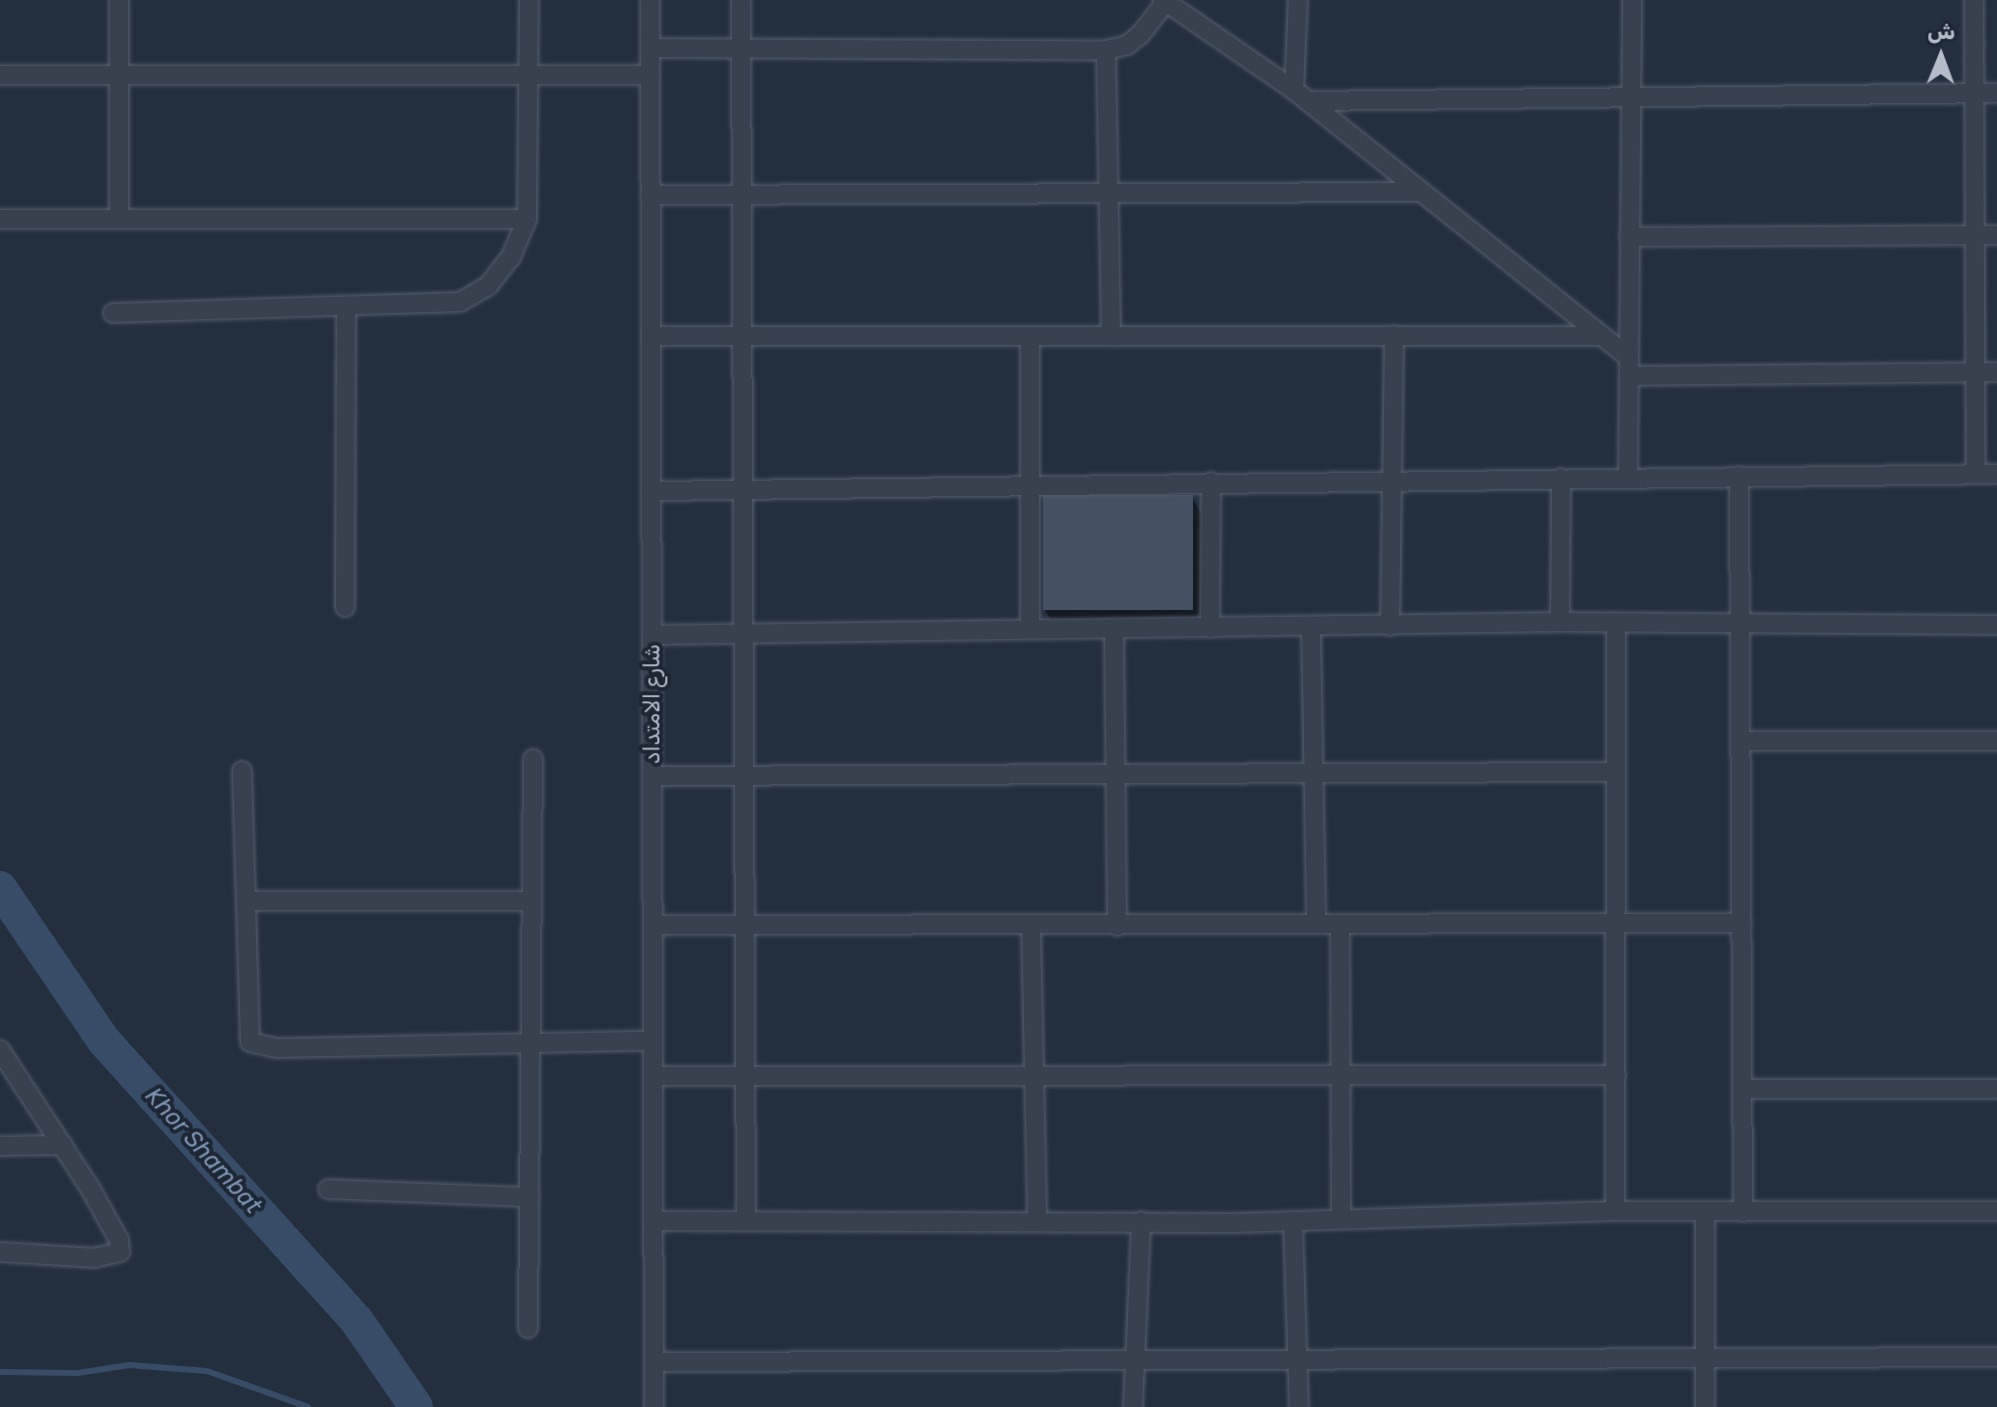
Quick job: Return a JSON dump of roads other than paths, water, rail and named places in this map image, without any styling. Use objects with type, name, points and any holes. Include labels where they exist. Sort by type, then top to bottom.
[{"type":"street","points":[[119,0],[119,218]]},
{"type":"street","points":[[113,313],[460,302],[496,277],[511,257],[527,219],[529,0]]},
{"type":"street","name":"شارع الامتداد","points":[[650,0],[654,1407]]},
{"type":"street","points":[[741,0],[746,1220]]},
{"type":"street","points":[[1298,0],[1300,95]]},
{"type":"street","points":[[1628,477],[1632,0]]},
{"type":"street","points":[[1974,0],[1976,474]]},
{"type":"street","points":[[650,48],[1106,50],[1127,45],[1140,35],[1165,1],[1300,95],[1416,192],[1628,357]]},
{"type":"street","points":[[1106,50],[1111,336]]},
{"type":"street","points":[[0,75],[650,75]]},
{"type":"street","points":[[1300,95],[1997,93]]},
{"type":"street","points":[[650,195],[1416,192]]},
{"type":"street","points":[[0,219],[527,219]]},
{"type":"street","points":[[1629,237],[1997,235]]},
{"type":"street","points":[[345,607],[346,306]]},
{"type":"street","points":[[1390,626],[1394,335]]},
{"type":"street","points":[[651,336],[1599,336]]},
{"type":"street","points":[[1030,336],[1030,628]]},
{"type":"street","points":[[1629,376],[1997,372]]},
{"type":"street","points":[[652,491],[1997,474]]},
{"type":"street","points":[[1739,476],[1743,1212]]},
{"type":"street","points":[[1560,622],[1561,478]]},
{"type":"street","points":[[1210,628],[1211,482]]},
{"type":"street","points":[[652,635],[1560,622],[1997,625]]},
{"type":"street","points":[[1615,1211],[1616,622]]},
{"type":"street","points":[[1311,627],[1316,924]]},
{"type":"street","points":[[1114,629],[1117,926]]},
{"type":"street","points":[[1741,741],[1997,741]]},
{"type":"street","points":[[528,1328],[533,759]]},
{"type":"street","points":[[242,771],[247,1032],[250,1042],[261,1048],[653,1041]]},
{"type":"street","points":[[652,776],[1616,772]]},
{"type":"street","points":[[246,901],[531,901]]},
{"type":"street","points":[[653,925],[1742,923]]},
{"type":"street","points":[[1340,924],[1341,1219]]},
{"type":"street","points":[[1031,925],[1037,1219]]},
{"type":"street","points":[[0,1050],[63,1145],[119,1240],[120,1252],[95,1258],[0,1252]]},
{"type":"street","points":[[653,1076],[1035,1073],[1616,1075]]},
{"type":"street","points":[[1743,1089],[1997,1089]]},
{"type":"street","points":[[0,1146],[63,1145]]},
{"type":"street","points":[[328,1189],[530,1197]]},
{"type":"street","points":[[654,1221],[1293,1221],[1615,1211],[1997,1211]]},
{"type":"street","points":[[1705,1213],[1705,1407]]},
{"type":"street","points":[[1133,1407],[1141,1221]]},
{"type":"street","points":[[1293,1221],[1299,1407]]},
{"type":"street","points":[[654,1362],[1997,1357]]},
{"type":"waterway","name":"Khor Shambat","points":[[0,888],[104,1041],[357,1321],[416,1407]]},
{"type":"waterway","points":[[0,1372],[78,1373],[129,1365],[207,1371],[308,1407]]}]
